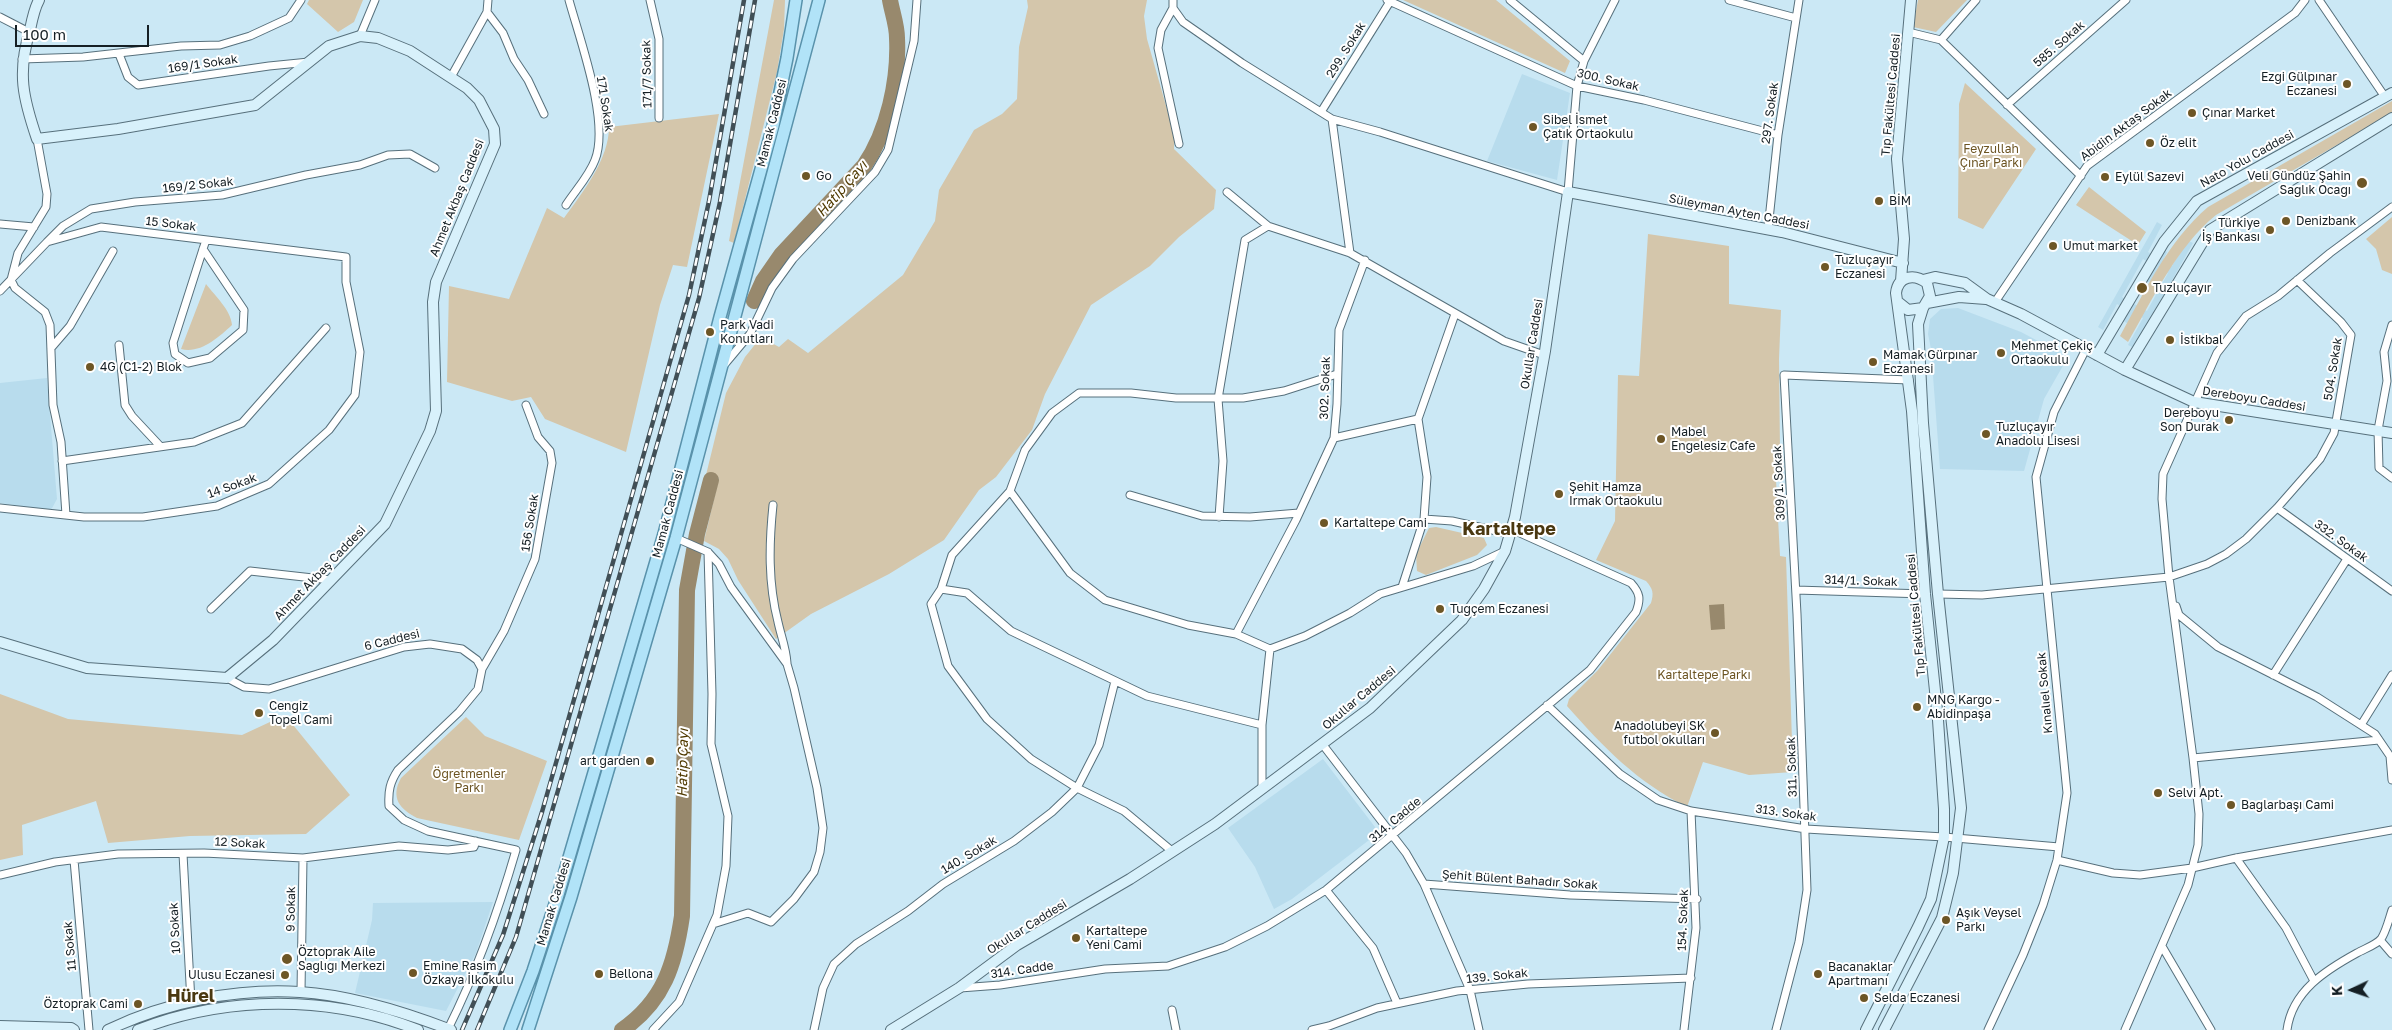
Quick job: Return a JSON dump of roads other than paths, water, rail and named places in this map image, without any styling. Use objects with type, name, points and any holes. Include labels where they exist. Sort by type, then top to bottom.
[{"type":"main road","points":[[37,140],[25,102],[22,59],[39,0]]},
{"type":"main road","name":"Mamak Caddesi","points":[[510,1030],[533,972],[558,895],[664,534],[773,126],[788,58],[796,0]]},
{"type":"main road","name":"Mamak Caddesi","points":[[528,1030],[571,897],[676,538],[820,0]]},
{"type":"main road","name":"Tıp Fakültesi Caddesi","points":[[1901,281],[1904,239],[1897,159],[1911,0]]},
{"type":"main road","name":"Ahmet Akbaş Caddesi","points":[[37,140],[118,129],[255,105],[329,46],[360,36],[378,38],[410,51],[467,88],[479,100],[494,129],[495,144],[436,282],[433,302],[436,411],[430,431],[386,524],[273,640],[226,678]]},
{"type":"main road","name":"Nato Yolu Caddesi","points":[[2097,355],[2164,242],[2197,201],[2389,95]]},
{"type":"main road","points":[[2126,370],[2210,230],[2392,118]]},
{"type":"main road","name":"Süleyman Ayten Caddesi","points":[[1568,192],[1768,229],[1903,263]]},
{"type":"main road","name":"Okullar Caddesi","points":[[891,1030],[960,988],[1017,945],[1173,852],[1216,824],[1370,708],[1462,620],[1484,589],[1505,551],[1511,532],[1544,355],[1568,192]]},
{"type":"main road","points":[[1923,280],[1935,276],[1952,279],[1965,283],[1991,300]]},
{"type":"main road","points":[[1884,1030],[1942,918],[1954,873],[1961,808],[1938,594],[1923,423],[1918,324],[1925,305],[1930,291],[1927,283],[1912,277],[1901,281],[1896,289],[1898,302],[1908,310],[1925,305],[1959,296],[1991,300]]},
{"type":"main road","name":"Dereboyu Caddesi","points":[[1991,300],[2126,370],[2194,402],[2392,433]]},
{"type":"main road","name":"Tıp Fakültesi Caddesi","points":[[1866,1030],[1931,899],[1944,837],[1938,720],[1925,594],[1909,380],[1898,302]]},
{"type":"main road","name":"6 Caddesi","points":[[0,642],[87,668],[226,678]]},
{"type":"main road","points":[[108,1030],[137,1018],[191,1002],[240,994],[301,992],[370,1004],[450,1029]]},
{"type":"main road","points":[[138,1030],[205,1010],[236,1005],[267,1004],[329,1007],[413,1029]]},
{"type":"main road","points":[[0,1026],[71,1028],[74,1030]]},
{"type":"street","points":[[22,59],[83,58],[181,46],[220,45],[250,36],[290,18],[301,0]]},
{"type":"street","points":[[360,36],[375,0]]},
{"type":"street","points":[[451,77],[488,12],[488,0]]},
{"type":"street","name":"171 Sokak","points":[[566,205],[595,162],[600,142],[596,106],[569,0]]},
{"type":"street","name":"171/7 Sokak","points":[[650,0],[659,40],[659,118]]},
{"type":"street","points":[[722,367],[750,334],[772,288],[792,259],[875,172],[888,150],[914,41],[917,0]]},
{"type":"street","points":[[1173,0],[1173,8],[1162,30],[1158,48],[1179,144]]},
{"type":"street","name":"300. Sokak","points":[[1389,0],[1577,86],[1644,100],[1778,135]]},
{"type":"street","name":"299. Sokak","points":[[1321,112],[1389,0]]},
{"type":"street","points":[[1510,0],[1584,61]]},
{"type":"street","points":[[1173,8],[1183,22],[1242,63],[1332,119],[1380,132],[1568,192],[1577,86],[1584,61],[1615,0]]},
{"type":"street","points":[[1729,0],[1796,18]]},
{"type":"street","name":"297. Sokak","points":[[1768,229],[1778,135],[1799,0]]},
{"type":"street","points":[[1941,40],[1976,0]]},
{"type":"street","name":"585. Sokak","points":[[2007,105],[2126,0]]},
{"type":"street","name":"Abidin Aktaş Sokak","points":[[1991,300],[2087,166],[2295,13],[2305,0]]},
{"type":"street","points":[[2319,0],[2389,95]]},
{"type":"street","points":[[488,12],[503,33],[514,59],[528,80],[544,114]]},
{"type":"street","points":[[0,17],[29,32]]},
{"type":"street","points":[[1908,32],[1941,40],[2081,176]]},
{"type":"street","name":"169/1 Sokak","points":[[119,54],[128,77],[138,85],[309,62]]},
{"type":"street","points":[[1332,119],[1350,253]]},
{"type":"street","points":[[37,140],[46,188],[46,207],[18,253],[11,280],[15,288],[45,312],[50,325],[53,405],[61,442],[66,515]]},
{"type":"street","name":"169/2 Sokak","points":[[47,242],[63,226],[91,209],[135,202],[222,196],[306,175],[360,165],[388,155],[410,154],[435,168]]},
{"type":"street","points":[[1227,192],[1268,226],[1350,253],[1365,260],[1504,341],[1544,355]]},
{"type":"street","points":[[2125,1030],[2163,948],[2188,885],[2198,845],[2199,814],[2169,577],[2162,499],[2163,474],[2217,353],[2246,316],[2278,296],[2296,280],[2392,207]]},
{"type":"street","points":[[0,224],[34,227]]},
{"type":"street","points":[[1219,517],[1223,461],[1218,399],[1245,240],[1268,226]]},
{"type":"street","name":"15 Sokak","points":[[47,242],[101,227],[346,257]]},
{"type":"street","points":[[203,249],[244,310],[245,317],[243,330],[226,346],[210,358],[188,363],[175,354],[173,343],[203,249],[206,240]]},
{"type":"street","points":[[0,291],[47,242]]},
{"type":"street","points":[[51,348],[70,326],[113,251]]},
{"type":"street","name":"14 Sokak","points":[[0,508],[41,514],[84,517],[143,517],[217,506],[269,484],[329,430],[355,396],[360,352],[346,282],[346,257]]},
{"type":"street","name":"302. Sokak","points":[[1236,634],[1299,513],[1334,438],[1339,330],[1365,260]]},
{"type":"street","name":"504. Sokak","points":[[2296,280],[2341,322],[2350,336],[2336,423]]},
{"type":"street","points":[[1402,587],[1424,519],[1427,477],[1418,419],[1455,314]]},
{"type":"street","points":[[2392,325],[2384,352],[2387,381],[2378,430],[2379,468],[2392,478]]},
{"type":"street","points":[[62,461],[194,442],[242,423],[326,328]]},
{"type":"street","points":[[119,345],[126,405],[132,416],[160,446]]},
{"type":"street","name":"Kınalıel Sokak","points":[[1988,1030],[2023,955],[2043,905],[2057,860],[2067,793],[2057,707],[2048,589],[2036,477],[2054,412],[2086,349]]},
{"type":"street","points":[[1173,852],[1124,811],[1077,788],[1031,759],[987,719],[948,666],[931,604],[940,589],[952,555],[1010,491],[1025,450],[1052,413],[1079,393],[1131,392],[1176,398],[1243,398],[1284,391],[1337,374]]},
{"type":"street","name":"309/1. Sokak","points":[[1796,590],[1784,375],[1909,380]]},
{"type":"street","name":"156 Sokak","points":[[482,669],[504,631],[535,560],[552,462],[550,451],[538,437],[526,404]]},
{"type":"street","points":[[1334,438],[1418,419]]},
{"type":"street","points":[[1938,594],[1982,595],[2169,577],[2207,564],[2226,554],[2246,539],[2277,508],[2320,459],[2334,433],[2336,423]]},
{"type":"street","points":[[1010,491],[1070,573],[1105,600],[1188,624],[1236,634],[1270,649],[1305,636],[1350,613],[1380,594],[1473,566],[1505,551]]},
{"type":"street","points":[[1130,495],[1202,516],[1250,517],[1299,513]]},
{"type":"street","points":[[714,924],[748,913],[771,922],[794,899],[814,872],[820,852],[823,828],[817,788],[787,664],[785,642],[778,622],[772,584],[769,546],[773,505]]},
{"type":"street","name":"332. Sokak","points":[[2277,508],[2392,591]]},
{"type":"street","points":[[1424,519],[1452,521],[1511,532]]},
{"type":"street","name":"314. Cadde","points":[[960,988],[1000,985],[1105,969],[1168,966],[1225,947],[1266,926],[1326,890],[1394,836],[1601,658],[1636,612],[1640,602],[1639,592],[1631,583],[1511,532]]},
{"type":"street","points":[[676,538],[705,551],[720,564],[731,587],[787,664]]},
{"type":"street","points":[[654,1030],[678,1002],[718,915],[726,866],[728,816],[711,744],[712,694],[705,551]]},
{"type":"street","points":[[2273,675],[2347,559]]},
{"type":"street","points":[[211,609],[250,571],[331,580]]},
{"type":"street","points":[[940,589],[967,593],[1011,631],[1147,696],[1262,725]]},
{"type":"street","name":"314/1. Sokak","points":[[1796,590],[1925,594]]},
{"type":"street","name":"311. Sokak","points":[[1776,1030],[1799,942],[1806,898],[1806,829],[1796,590]]},
{"type":"street","points":[[2172,597],[2179,615],[2218,647],[2317,697],[2376,734],[2391,755],[2392,780]]},
{"type":"street","name":"6 Caddesi","points":[[226,678],[244,687],[269,689],[404,647],[430,644],[462,649],[477,660],[482,669]]},
{"type":"street","points":[[1262,789],[1262,725],[1270,649]]},
{"type":"street","points":[[450,1029],[468,990],[500,906],[516,850],[428,831],[404,820],[389,806],[388,793],[392,780],[398,770],[459,712],[478,689],[482,669]]},
{"type":"street","points":[[2361,725],[2392,675]]},
{"type":"street","name":"140. Sokak","points":[[814,1030],[823,988],[834,964],[856,944],[908,911],[943,884],[1014,841],[1052,812],[1077,788],[1099,745],[1115,681]]},
{"type":"street","name":"313. Sokak","points":[[1547,705],[1620,774],[1658,800],[1692,811],[1806,829],[1959,838],[2059,847]]},
{"type":"street","points":[[2193,758],[2380,740]]},
{"type":"street","name":"Şehit Bülent Bahadır Sokak","points":[[1323,745],[1394,836],[1424,884],[1570,895],[1697,899]]},
{"type":"street","name":"154. Sokak","points":[[1684,1030],[1696,928],[1697,899],[1692,811]]},
{"type":"street","points":[[2057,860],[2113,873],[2140,875],[2192,868],[2236,858],[2392,830]]},
{"type":"street","name":"12 Sokak","points":[[0,875],[55,862],[118,854],[204,853],[303,858],[399,846],[448,850],[474,847],[476,841]]},
{"type":"street","name":"10 Sokak","points":[[183,854],[191,1002]]},
{"type":"street","name":"9 Sokak","points":[[301,992],[303,858]]},
{"type":"street","points":[[2236,858],[2286,928],[2314,981]]},
{"type":"street","name":"11 Sokak","points":[[74,860],[88,1030]]},
{"type":"street","points":[[1424,884],[1470,990],[1479,1030]]},
{"type":"street","points":[[1326,890],[1374,948],[1397,1003]]},
{"type":"street","points":[[2288,1030],[2288,1022],[2300,996],[2314,981],[2340,962],[2380,940],[2392,910]]},
{"type":"street","points":[[2380,940],[2392,954]]},
{"type":"street","points":[[2163,948],[2210,1030]]},
{"type":"street","name":"139. Sokak","points":[[1312,1030],[1397,1003],[1470,990],[1528,984],[1691,978]]},
{"type":"street","points":[[1172,1010],[1176,1030]]},
{"type":"waterway","name":"Hatip Çayı","points":[[754,301],[763,281],[781,255],[864,166],[880,137],[890,105],[896,71],[897,33],[890,0]]},
{"type":"waterway","name":"Hatip Çayı","points":[[622,1030],[636,1019],[658,994],[676,950],[682,916],[687,590],[697,534],[711,480]]},
{"type":"railway","points":[[462,1030],[503,935],[542,812],[689,295],[709,201],[744,0]]},
{"type":"railway","points":[[477,1030],[516,937],[699,298],[720,202],[755,0]]},
{"type":"place","name":"Ezgi Gülpınar Eczanesi","points":[[2347,84]]},
{"type":"place","name":"Çınar Market","points":[[2192,113]]},
{"type":"place","name":"Sibel İsmet Çatık Ortaokulu","points":[[1533,127]]},
{"type":"place","name":"Öz elit","points":[[2150,143]]},
{"type":"place","name":"Go","points":[[806,176]]},
{"type":"place","name":"Eylül Sazevi","points":[[2105,177]]},
{"type":"place","name":"Veli Gündüz Şahin Sağlık Ocağı","points":[[2362,183]]},
{"type":"place","name":"BİM","points":[[1879,201]]},
{"type":"place","name":"Denizbank","points":[[2286,221]]},
{"type":"place","name":"Türkiye İş Bankası","points":[[2270,230]]},
{"type":"place","name":"Umut market","points":[[2053,246]]},
{"type":"place","name":"Tuzluçayır Eczanesi","points":[[1825,267]]},
{"type":"place","name":"Tuzluçayır","points":[[2142,288]]},
{"type":"place","name":"Park Vadi Konutları","points":[[710,332]]},
{"type":"place","name":"İstikbal","points":[[2170,340]]},
{"type":"place","name":"Mehmet Çekiç Ortaokulu","points":[[2001,353]]},
{"type":"place","name":"Mamak Gürpınar Eczanesi","points":[[1873,362]]},
{"type":"place","name":"4G (C1-2) Blok","points":[[90,367]]},
{"type":"place","name":"Dereboyu Son Durak","points":[[2229,420]]},
{"type":"place","name":"Tuzluçayır Anadolu Lisesi","points":[[1986,434]]},
{"type":"place","name":"Mabel Engelesiz Cafe","points":[[1661,439]]},
{"type":"place","name":"Şehit Hamza Irmak Ortaokulu","points":[[1559,494]]},
{"type":"place","name":"Kartaltepe Cami","points":[[1324,523]]},
{"type":"place","name":"Tuğçem Eczanesi","points":[[1440,609]]},
{"type":"place","name":"MNG Kargo - Abidinpaşa","points":[[1917,707]]},
{"type":"place","name":"Cengiz Topel Cami","points":[[259,713]]},
{"type":"place","name":"Anadolubeyi SK futbol okulları","points":[[1715,733]]},
{"type":"place","name":"art garden","points":[[650,761]]},
{"type":"place","name":"Selvi Apt.","points":[[2158,793]]},
{"type":"place","name":"Bağlarbaşı Cami","points":[[2231,805]]},
{"type":"place","name":"Aşık Veysel Parkı","points":[[1946,920]]},
{"type":"place","name":"Kartaltepe Yeni Cami","points":[[1076,938]]},
{"type":"place","name":"Öztoprak Aile Sağlığı Merkezi","points":[[287,959]]},
{"type":"place","name":"Emine Rasim Özkaya İlkokulu","points":[[413,973]]},
{"type":"place","name":"Bellona","points":[[599,974]]},
{"type":"place","name":"Bacanaklar Apartmanı","points":[[1818,974]]},
{"type":"place","name":"Ulusu Eczanesi","points":[[285,975]]},
{"type":"place","name":"Selda Eczanesi","points":[[1864,998]]},
{"type":"place","name":"Öztoprak Cami","points":[[138,1004]]},
{"type":"district","name":"Kartaltepe","points":[[1509,529]]},
{"type":"district","name":"Hürel","points":[[191,996]]},
{"type":"park label","name":"Feyzullah Çınar Parkı","points":[[1991,156]]},
{"type":"park label","name":"Kartaltepe Parkı","points":[[1704,675]]},
{"type":"park label","name":"Öğretmenler Parkı","points":[[469,781]]}]
